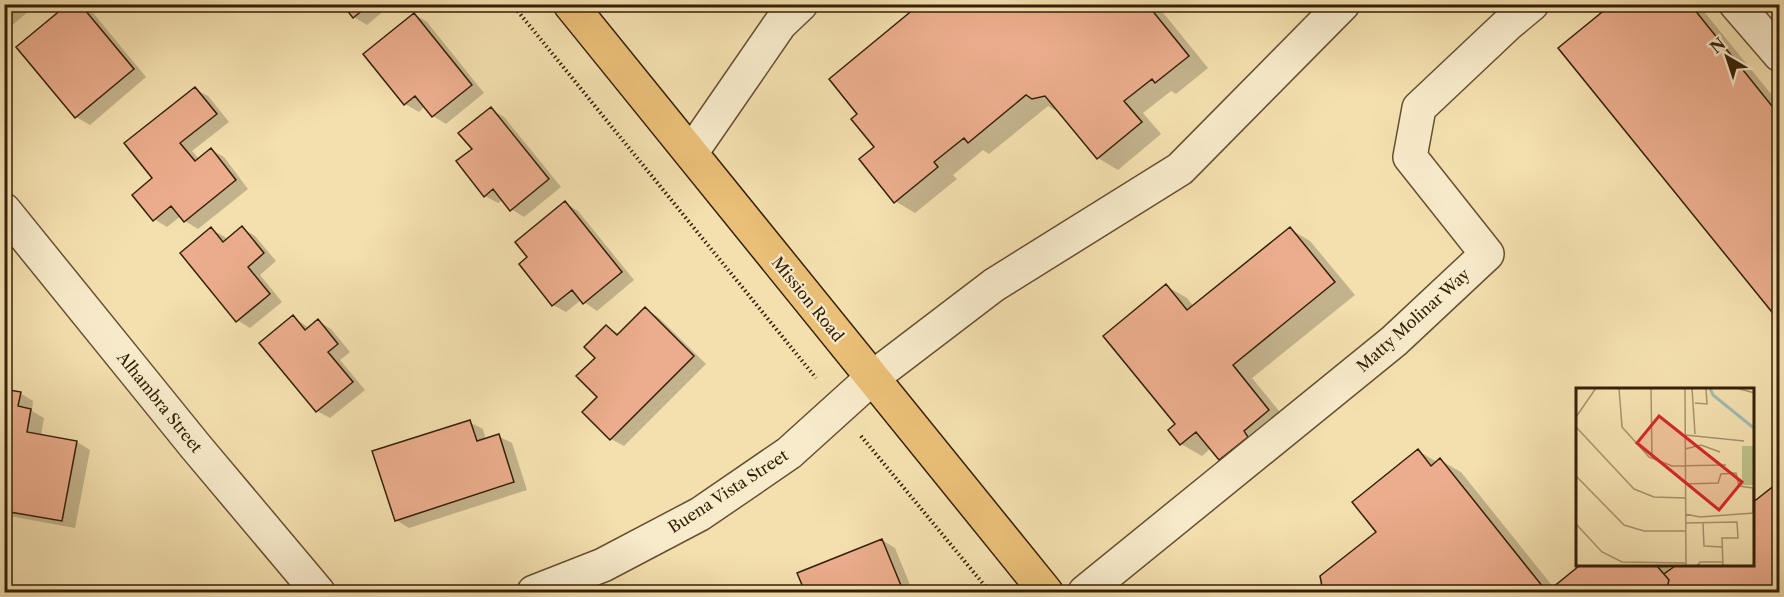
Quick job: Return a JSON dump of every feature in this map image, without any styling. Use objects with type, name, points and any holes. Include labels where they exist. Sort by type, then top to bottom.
[{"type":"main road","name":"Mission Road","points":[[570,4],[1046,592]]},
{"type":"street","points":[[691,153],[780,24],[801,4]]},
{"type":"street","name":"Buena Vista Street","points":[[534,592],[603,565],[700,514],[789,453],[872,378],[994,285],[1180,169],[1343,4]]},
{"type":"street","name":"Matty Molinar Way","points":[[1085,592],[1394,341],[1487,254],[1410,157],[1419,108],[1532,4]]},
{"type":"street","points":[[1736,4],[1779,55]]},
{"type":"street","name":"Alhambra Street","points":[[4,210],[196,447],[318,592]]},
{"type":"path","points":[[512,4],[815,376]]},
{"type":"path","points":[[862,437],[990,592]]},
{"type":"building","points":[[4,4],[15,4],[4,13]]},
{"type":"building","points":[[68,4],[80,4],[134,69],[75,118],[16,47]]},
{"type":"building","points":[[342,4],[370,4],[353,18]]},
{"type":"building","points":[[920,4],[1147,4],[1189,56],[1155,83],[1152,79],[1124,101],[1142,122],[1097,159],[1045,96],[1032,99],[1026,95],[968,143],[964,138],[934,162],[938,167],[894,203],[859,159],[874,147],[851,119],[857,114],[829,79]]},
{"type":"building","points":[[1612,4],[1690,4],[1780,116],[1780,322],[1558,48]]},
{"type":"building","points":[[414,13],[472,85],[432,117],[415,96],[404,105],[363,54]]},
{"type":"building","points":[[195,87],[217,114],[180,143],[195,161],[211,148],[236,180],[184,222],[171,206],[153,221],[132,195],[152,178],[124,143]]},
{"type":"building","points":[[491,107],[549,179],[510,211],[493,189],[484,197],[456,161],[472,149],[458,133]]},
{"type":"building","points":[[565,201],[622,272],[583,304],[572,290],[552,306],[519,264],[527,257],[515,242]]},
{"type":"building","points":[[242,226],[264,253],[248,267],[270,294],[236,322],[180,253],[211,227],[223,242]]},
{"type":"building","points":[[1290,227],[1335,282],[1233,365],[1269,410],[1244,431],[1248,437],[1219,460],[1196,432],[1180,445],[1168,430],[1175,424],[1103,336],[1166,284],[1187,310]]},
{"type":"building","points":[[645,307],[694,356],[610,440],[582,412],[597,397],[576,376],[595,358],[584,347],[606,325],[617,335]]},
{"type":"building","points":[[293,315],[305,330],[318,319],[338,344],[328,352],[353,382],[316,412],[259,343]]},
{"type":"building","points":[[4,389],[21,392],[18,406],[31,409],[27,432],[77,441],[62,521],[4,511]]},
{"type":"building","points":[[470,420],[477,441],[499,434],[514,482],[395,521],[372,451]]},
{"type":"building","points":[[1418,449],[1431,466],[1440,458],[1547,592],[1323,592],[1320,576],[1376,532],[1352,502]]},
{"type":"building","points":[[1780,481],[1780,592],[1666,592],[1669,580],[1664,574],[1674,567],[1754,567],[1754,501]]},
{"type":"building","points":[[882,539],[902,588],[891,592],[805,592],[797,573]]},
{"type":"building","points":[[1578,567],[1658,567],[1669,580],[1666,592],[1547,592]]}]
